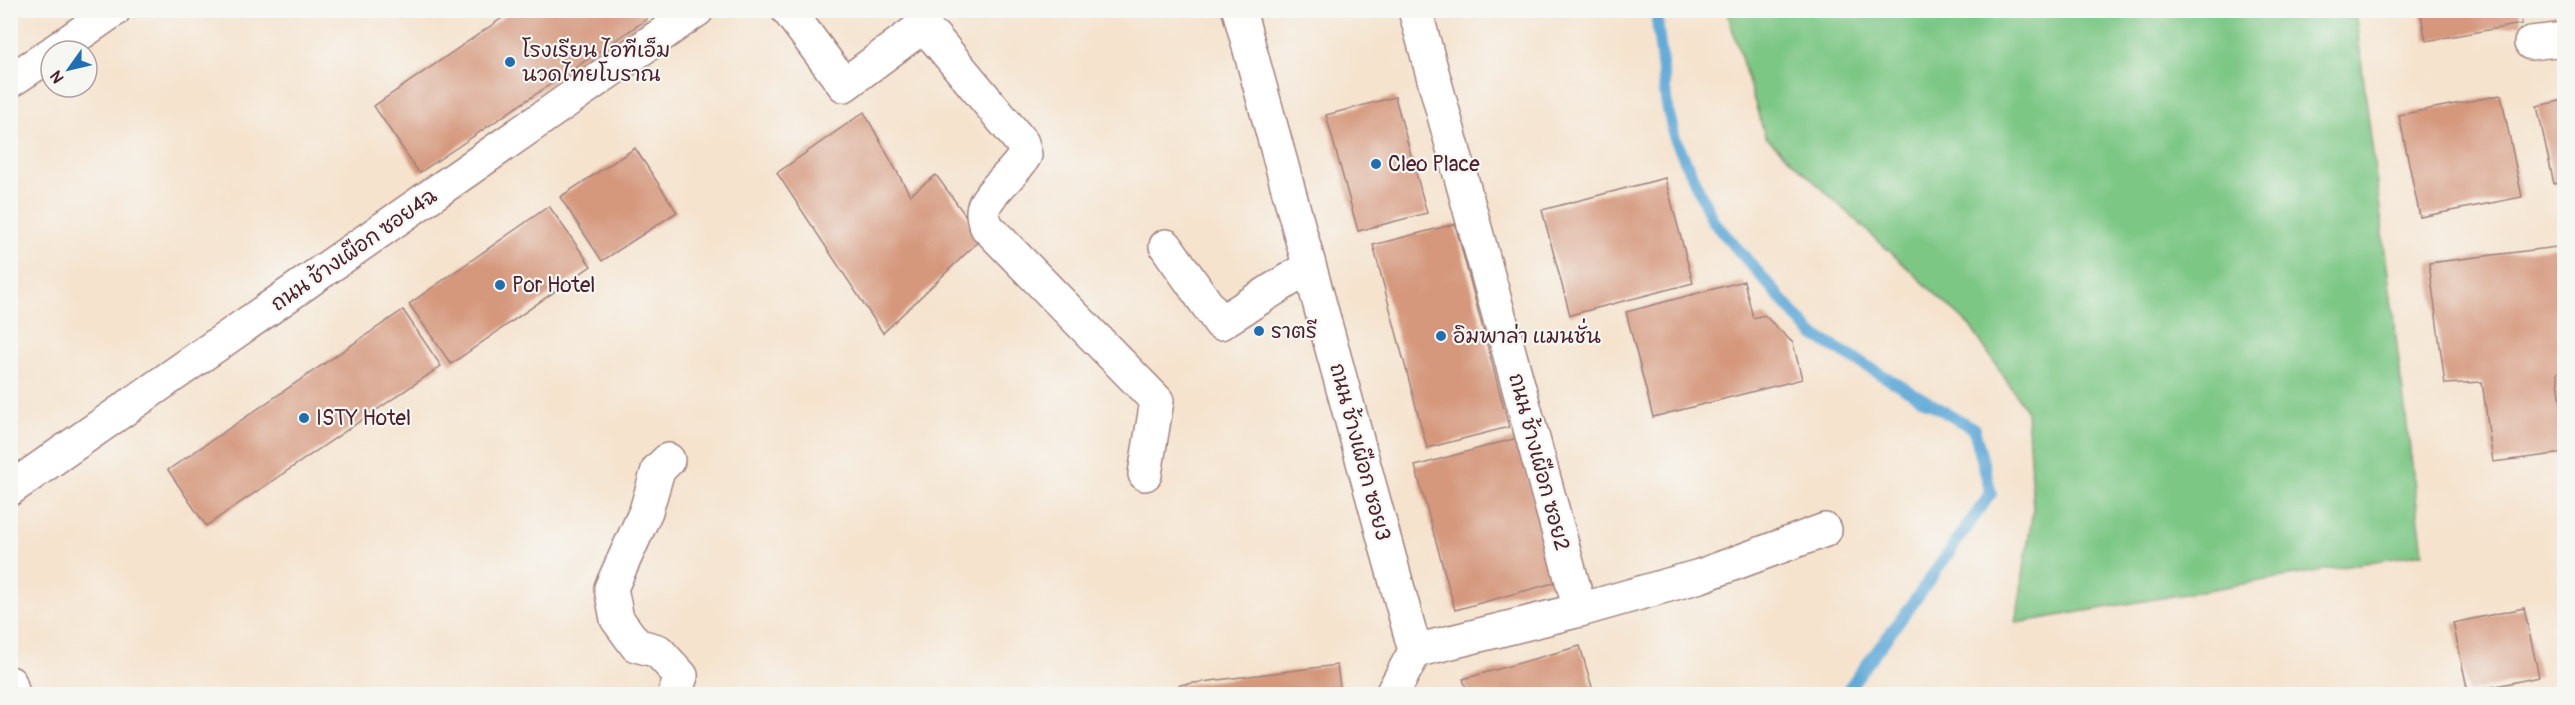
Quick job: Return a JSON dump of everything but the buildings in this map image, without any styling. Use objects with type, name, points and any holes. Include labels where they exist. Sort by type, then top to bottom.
[{"type":"street","points":[[72,39],[114,10]]},
{"type":"street","name":"ถนน ช้างเผือก ซอย4ฉ","points":[[10,489],[697,10]]},
{"type":"street","points":[[788,10],[844,85],[915,32],[921,30],[927,32],[934,37],[1022,143],[1025,155],[1019,166],[985,204],[982,218],[992,232],[1155,398],[1158,404],[1145,474]]},
{"type":"street","name":"ถนน ช้างเผือก ซอย3","points":[[1239,10],[1415,651]]},
{"type":"street","name":"ถนน ช้างเผือก ซอย2","points":[[1415,10],[1580,610]]},
{"type":"street","points":[[2531,43],[2565,39]]},
{"type":"street","points":[[10,81],[39,62]]},
{"type":"street","points":[[1166,246],[1220,323],[1309,267]]},
{"type":"street","points":[[668,460],[658,470],[646,511],[611,588],[616,619],[636,645],[658,651],[681,676],[675,694]]},
{"type":"street","points":[[1392,694],[1415,651],[1580,610],[1700,576],[1824,530]]},
{"type":"street","points":[[10,683],[13,694]]},
{"type":"green space","points":[[1727,11],[2355,11],[2423,553],[2016,623],[2033,508],[2027,411],[1970,326],[1765,136]]},
{"type":"waterway","points":[[1656,10],[1666,100],[1674,136],[1713,221],[1812,334],[1974,429],[1991,493],[1910,607],[1846,692],[1842,694]]},
{"type":"place","name":"โรงเรียน ไอทีเอ็ม นวดไทยโบราณ","points":[[510,62]]},
{"type":"place","name":"Cleo Place","points":[[1376,164]]},
{"type":"place","name":"Por Hotel","points":[[500,285]]},
{"type":"place","name":"ราตรี","points":[[1259,331]]},
{"type":"place","name":"อิมพาล่า แมนชั่น","points":[[1441,336]]},
{"type":"place","name":"ISTY Hotel","points":[[304,418]]}]
